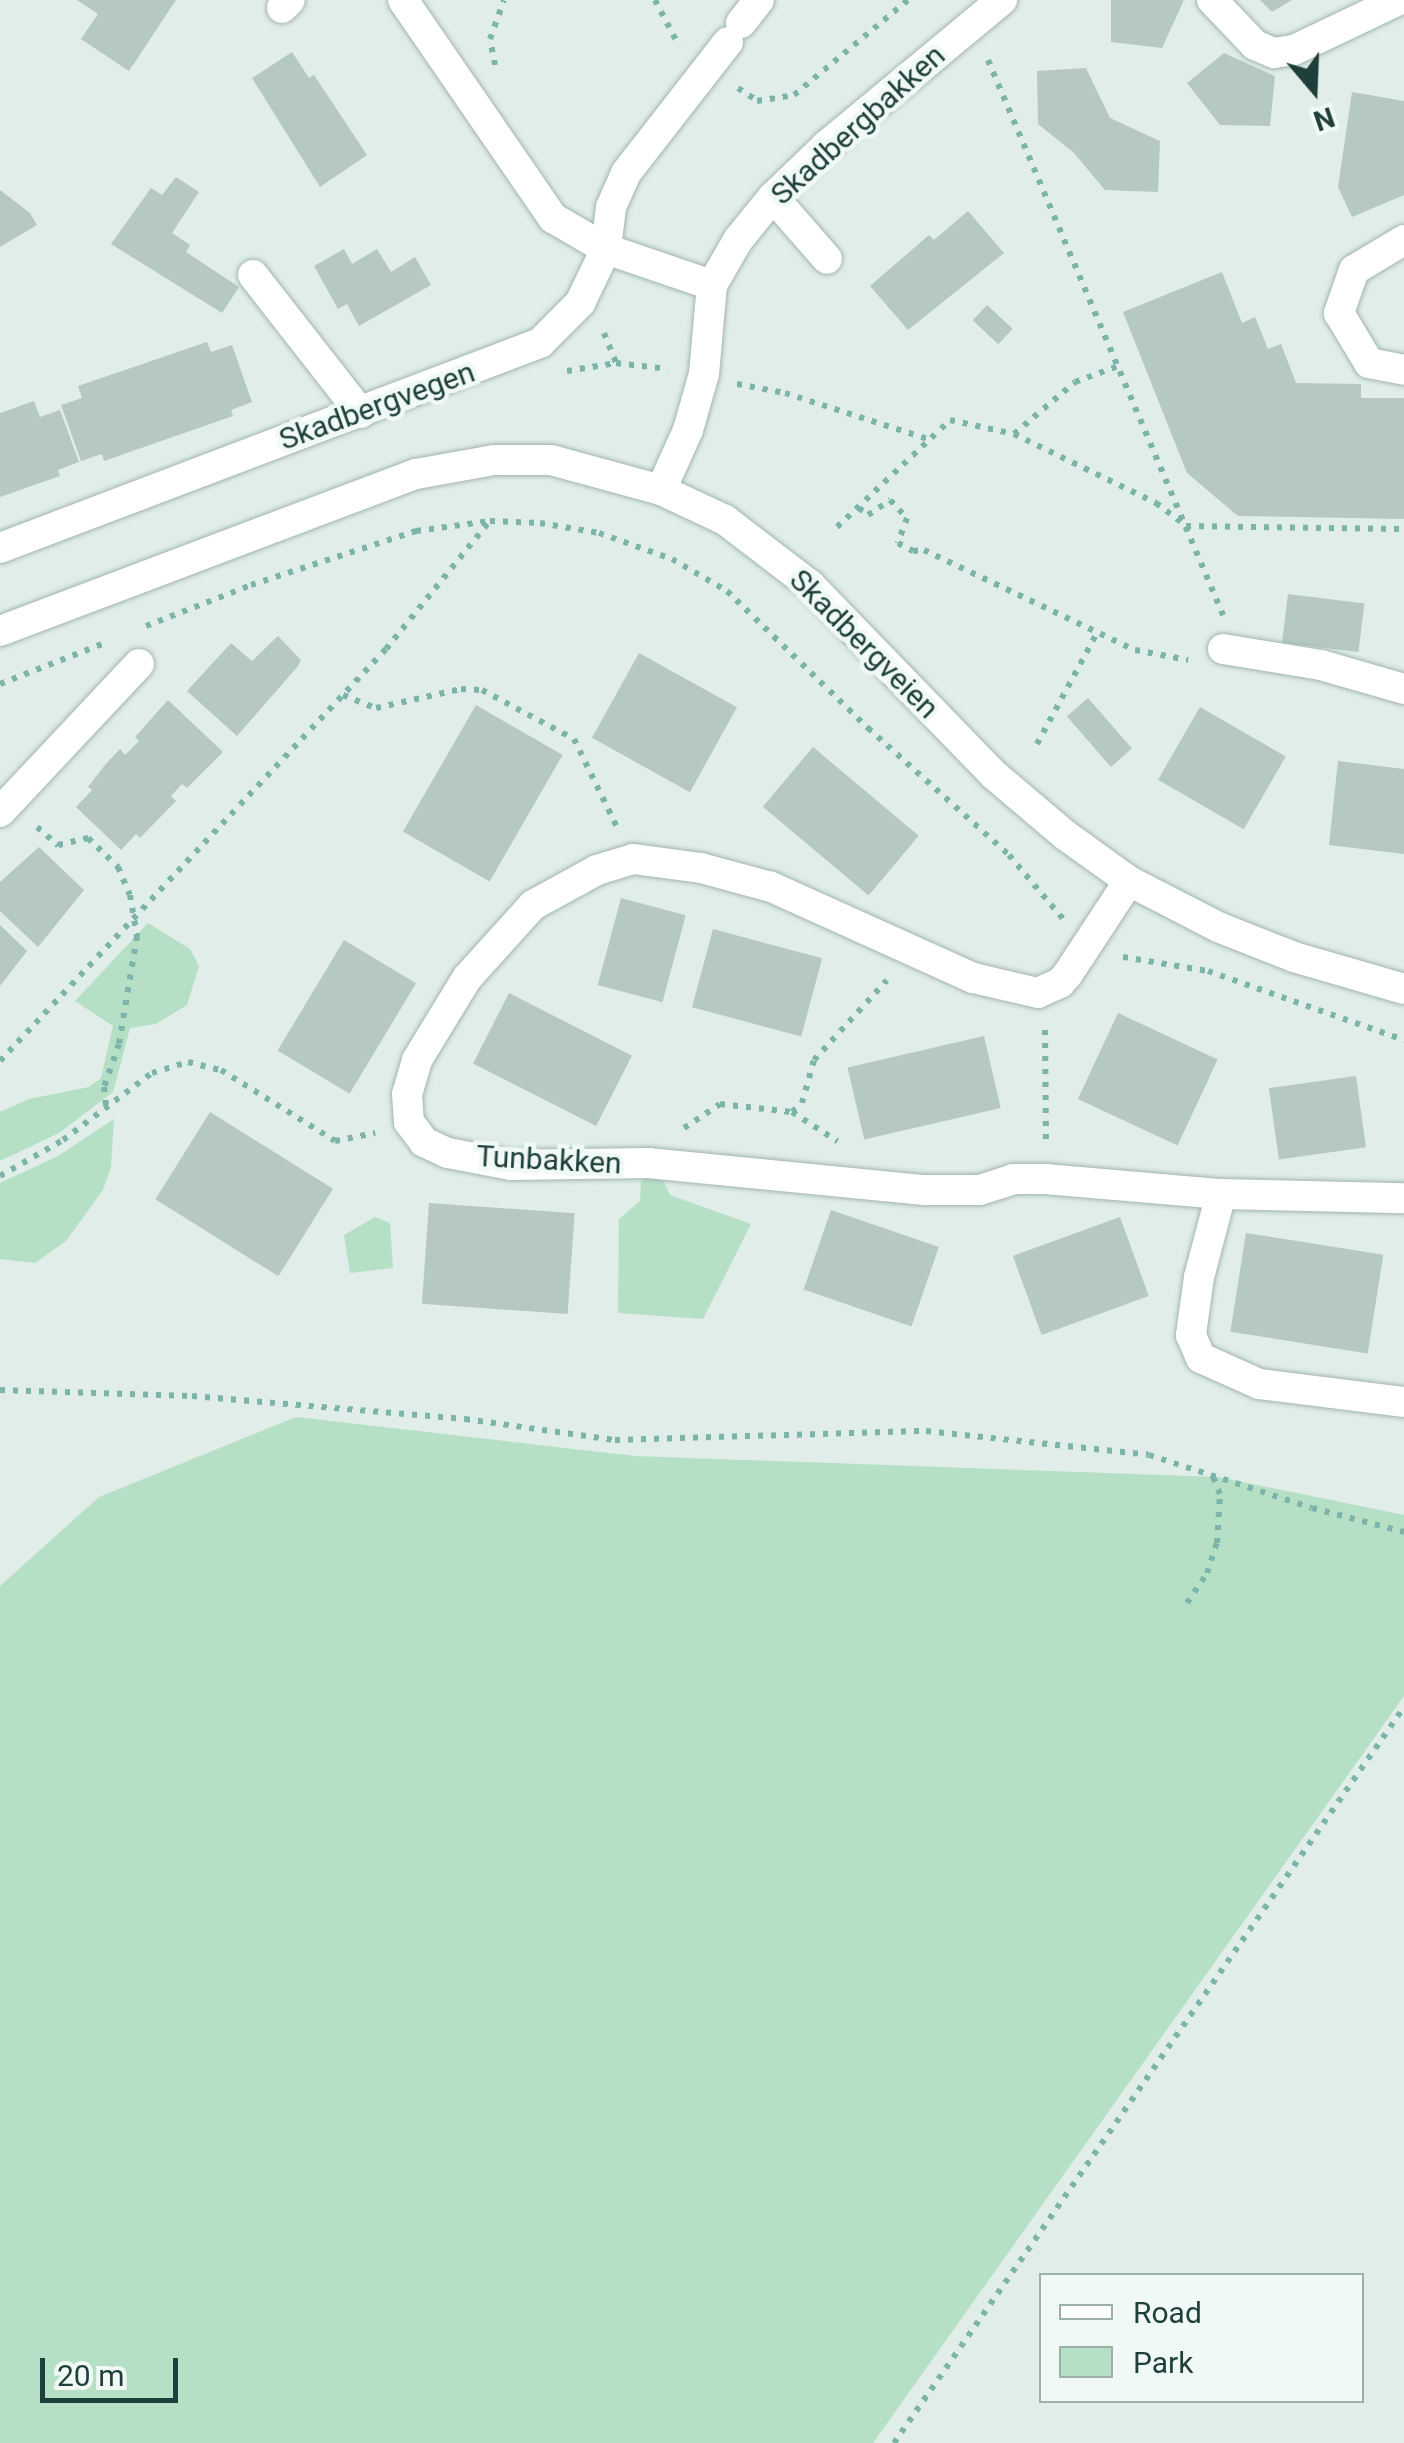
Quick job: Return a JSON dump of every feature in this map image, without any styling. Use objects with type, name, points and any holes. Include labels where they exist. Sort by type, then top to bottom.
[{"type":"street","points":[[402,0],[553,218],[606,249],[712,286]]},
{"type":"street","name":"Skadbergbakken","points":[[661,490],[688,430],[704,374],[712,286],[738,240],[774,197],[826,146],[1002,0]]},
{"type":"street","points":[[1212,0],[1254,45],[1274,53],[1294,50],[1400,0]]},
{"type":"street","name":"Skadbergvegen","points":[[0,548],[540,343],[580,303],[606,249],[611,208],[626,173],[742,22]]},
{"type":"street","points":[[774,197],[827,259]]},
{"type":"street","points":[[1404,240],[1354,270],[1339,313],[1369,363],[1404,370]]},
{"type":"street","points":[[253,275],[361,413]]},
{"type":"street","name":"Skadbergveien","points":[[0,632],[416,474],[494,460],[551,460],[661,490],[725,520],[810,585],[993,774],[1065,835],[1130,881],[1218,928],[1294,957],[1404,989]]},
{"type":"street","points":[[1223,649],[1321,665],[1404,689]]},
{"type":"street","points":[[6,807],[140,664]]},
{"type":"street","points":[[410,1122],[407,1094],[417,1060],[467,978],[496,942],[534,905],[562,886],[633,860],[701,868],[771,888],[972,978],[1038,993],[1068,974],[1130,881]]},
{"type":"street","name":"Tunbakken","points":[[410,1122],[424,1142],[448,1154],[511,1165],[648,1164],[883,1188],[980,1190],[1013,1180],[1045,1179],[1220,1194],[1404,1198]]},
{"type":"street","points":[[1220,1194],[1199,1277],[1191,1335],[1201,1358],[1260,1384],[1404,1402]]},
{"type":"path","points":[[466,96],[495,72],[490,39],[504,0]]},
{"type":"path","points":[[655,0],[676,44],[757,101],[794,95],[908,0]]},
{"type":"path","points":[[859,508],[868,515],[890,500],[907,518],[898,542],[1136,650],[1185,660],[1223,649],[1227,633],[1223,614],[1121,365],[985,54]]},
{"type":"path","points":[[1014,434],[1075,382],[1121,365]]},
{"type":"path","points":[[735,384],[785,393],[931,440]]},
{"type":"path","points":[[837,528],[950,420],[1014,434],[1156,503],[1186,526],[1404,530]]},
{"type":"path","points":[[0,1060],[343,695],[448,578],[490,521]]},
{"type":"path","points":[[144,628],[252,585],[416,532],[490,521],[540,522],[600,533],[672,560],[728,591],[801,658]]},
{"type":"path","points":[[1038,744],[1098,631]]},
{"type":"path","points":[[0,684],[108,642]]},
{"type":"path","points":[[343,695],[376,708],[461,689],[482,690],[574,738],[633,860]]},
{"type":"path","points":[[6,807],[58,845],[88,838],[118,867],[130,895],[137,936],[122,1027],[104,1088],[106,1108]]},
{"type":"path","points":[[792,1112],[802,1103],[814,1060],[912,953]]},
{"type":"path","points":[[1045,1025],[1047,1110]]},
{"type":"path","points":[[0,1176],[63,1140],[152,1072],[188,1062],[222,1070],[334,1141],[410,1122]]},
{"type":"path","points":[[648,1164],[669,1140],[720,1104],[792,1112],[822,1133]]},
{"type":"path","points":[[0,1390],[211,1398],[466,1420],[615,1440],[926,1432],[1149,1455],[1212,1472],[1312,1508],[1404,1532]]},
{"type":"path","points":[[1187,1602],[1206,1573],[1217,1543],[1220,1494],[1212,1472]]},
{"type":"path","points":[[894,2443],[1404,1708]]},
{"type":"green space","points":[[148,923],[190,949],[199,966],[187,1005],[156,1024],[130,1028],[113,1092],[59,1133],[0,1161],[0,1112],[29,1099],[89,1087],[101,1078],[113,1026],[75,1001]]},
{"type":"green space","points":[[114,1119],[111,1167],[103,1190],[66,1241],[35,1263],[0,1259],[0,1183],[58,1156]]},
{"type":"green space","points":[[663,1180],[670,1195],[751,1224],[703,1319],[618,1313],[619,1219],[640,1201],[641,1181]]},
{"type":"green space","points":[[375,1217],[390,1223],[393,1268],[350,1273],[344,1235]]},
{"type":"green space","points":[[296,1417],[635,1456],[1218,1477],[1404,1515],[1404,1696],[873,2443],[0,2443],[0,1586],[99,1497]]},
{"type":"building","points":[[77,0],[176,0],[129,71],[81,39],[98,14]]},
{"type":"building","points":[[1111,0],[1184,0],[1162,48],[1111,42]]},
{"type":"building","points":[[1260,0],[1292,0],[1272,12]]},
{"type":"building","points":[[292,52],[309,78],[314,75],[367,155],[320,187],[252,78]]},
{"type":"building","points":[[1224,53],[1275,76],[1270,126],[1220,125],[1187,83]]},
{"type":"building","points":[[1086,68],[1110,118],[1160,141],[1158,192],[1105,190],[1074,153],[1038,124],[1037,71]]},
{"type":"building","points":[[1352,92],[1404,101],[1404,195],[1352,217],[1338,187]]},
{"type":"building","points":[[176,177],[199,192],[172,233],[190,245],[186,252],[239,287],[222,313],[111,244],[151,188],[162,195]]},
{"type":"building","points":[[0,190],[30,213],[37,225],[0,247]]},
{"type":"building","points":[[968,211],[1004,253],[908,330],[870,286],[929,235],[934,240]]},
{"type":"building","points":[[344,249],[352,264],[377,249],[391,272],[415,257],[431,285],[359,326],[347,304],[338,309],[314,266]]},
{"type":"building","points":[[1222,272],[1242,323],[1255,317],[1268,349],[1281,344],[1296,383],[1361,384],[1361,398],[1404,398],[1404,519],[1238,516],[1187,473],[1123,312]]},
{"type":"building","points":[[987,305],[1013,329],[998,344],[973,320]]},
{"type":"building","points":[[207,342],[211,352],[232,345],[252,402],[231,410],[233,416],[104,461],[102,454],[81,461],[61,405],[82,398],[78,386]]},
{"type":"building","points":[[34,401],[40,417],[60,410],[79,462],[58,470],[60,476],[0,497],[0,413]]},
{"type":"building","points":[[1288,594],[1364,603],[1358,652],[1282,643]]},
{"type":"building","points":[[278,636],[301,660],[237,736],[187,691],[231,643],[252,661]]},
{"type":"building","points":[[639,653],[737,707],[690,792],[592,738]]},
{"type":"building","points":[[1088,698],[1132,749],[1111,767],[1067,716]]},
{"type":"building","points":[[168,700],[223,752],[187,788],[182,784],[171,796],[176,801],[140,838],[136,834],[121,850],[76,807],[92,790],[88,787],[105,765],[120,749],[125,755],[139,741],[135,737]]},
{"type":"building","points":[[476,705],[563,755],[490,881],[403,831]]},
{"type":"building","points":[[1200,707],[1286,756],[1244,829],[1158,780]]},
{"type":"building","points":[[813,747],[919,836],[869,895],[763,807]]},
{"type":"building","points":[[1338,761],[1404,769],[1404,854],[1329,845]]},
{"type":"building","points":[[39,847],[84,890],[38,947],[0,911],[0,882]]},
{"type":"building","points":[[621,898],[686,915],[662,1002],[598,985]]},
{"type":"building","points":[[0,925],[27,951],[0,986]]},
{"type":"building","points":[[713,929],[822,958],[801,1036],[692,1007]]},
{"type":"building","points":[[344,940],[416,983],[350,1094],[278,1051]]},
{"type":"building","points":[[509,993],[632,1056],[596,1126],[473,1063]]},
{"type":"building","points":[[1118,1013],[1218,1059],[1178,1146],[1078,1099]]},
{"type":"building","points":[[984,1036],[1001,1108],[864,1140],[848,1067]]},
{"type":"building","points":[[1356,1076],[1366,1147],[1279,1160],[1269,1088]]},
{"type":"building","points":[[210,1112],[333,1189],[278,1276],[155,1199]]},
{"type":"building","points":[[429,1203],[575,1213],[568,1314],[422,1304]]},
{"type":"building","points":[[831,1210],[939,1247],[911,1327],[804,1289]]},
{"type":"building","points":[[1120,1217],[1149,1296],[1042,1335],[1013,1256]]},
{"type":"building","points":[[1246,1233],[1383,1255],[1368,1354],[1230,1332]]}]
